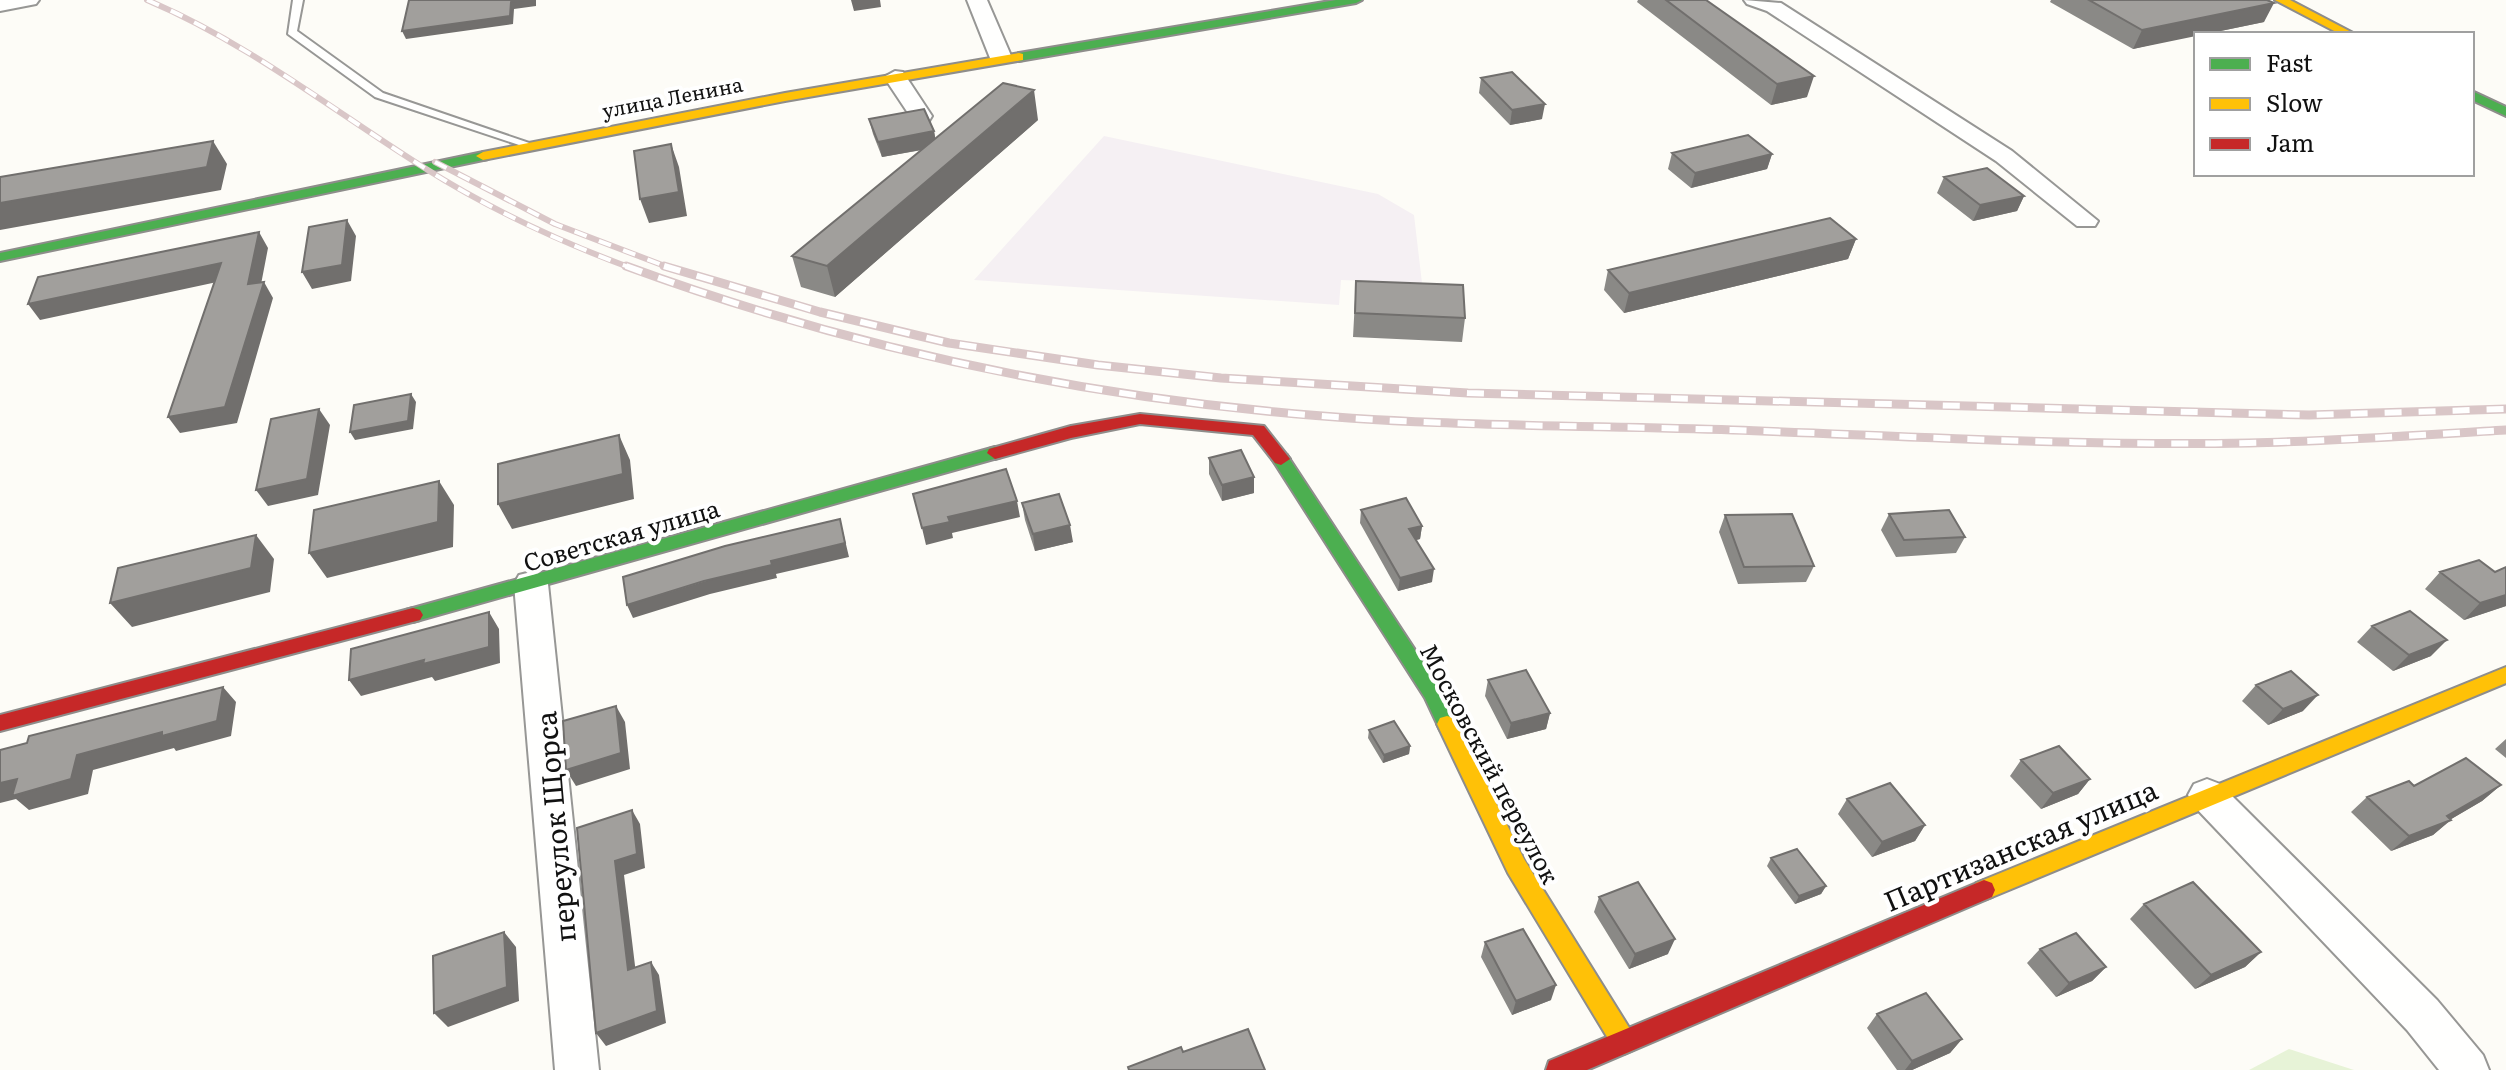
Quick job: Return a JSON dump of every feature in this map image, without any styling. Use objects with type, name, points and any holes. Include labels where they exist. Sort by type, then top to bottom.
[{"type":"street","points":[[0,5],[29,0]]},
{"type":"street","points":[[977,0],[1001,58]]},
{"type":"street","name":"улица Ленина","points":[[0,257],[532,146],[895,77],[1356,0]]},
{"type":"street","points":[[1754,0],[1774,7],[2004,156],[2086,221]]},
{"type":"street","points":[[2281,0],[2345,32]]},
{"type":"street","points":[[895,77],[921,116]]},
{"type":"street","points":[[2474,96],[2506,112]]},
{"type":"street","name":"Советская улица","points":[[0,723],[531,584],[1071,432],[1140,419],[1258,430]]},
{"type":"street","name":"Московский переулок","points":[[1258,430],[1273,447],[1433,694],[1516,866],[1624,1042]]},
{"type":"street","name":"переулок Щорса","points":[[531,584],[577,1070]]},
{"type":"street","name":"Партизанская улица","points":[[1558,1070],[2207,795],[2506,675]]},
{"type":"street","points":[[2207,795],[2422,1015],[2467,1070]]},
{"type":"lane","points":[[298,0],[292,32],[379,95],[532,146]]},
{"type":"shaded area","points":[[1104,136],[1378,194],[1414,215],[1422,283],[1341,280],[1339,305],[974,280]]},
{"type":"green space","points":[[2289,1049],[2354,1070],[2249,1070]]},
{"type":"building","points":[[409,0],[524,0],[511,2],[510,16],[402,31]]},
{"type":"building","points":[[1666,0],[1706,0],[1814,76],[1777,84]]},
{"type":"building","points":[[2089,0],[2267,0],[2274,3],[2142,30]]},
{"type":"building","points":[[1512,72],[1545,104],[1512,110],[1481,78]]},
{"type":"building","points":[[1003,83],[1034,90],[827,266],[792,256]]},
{"type":"building","points":[[924,109],[934,131],[878,142],[869,119]]},
{"type":"building","points":[[1748,135],[1772,154],[1695,173],[1672,153]]},
{"type":"building","points":[[213,141],[207,167],[0,203],[0,177]]},
{"type":"building","points":[[671,144],[679,192],[640,199],[634,151]]},
{"type":"building","points":[[1987,168],[2024,196],[1980,205],[1944,177]]},
{"type":"building","points":[[1830,218],[1856,239],[1629,293],[1608,270]]},
{"type":"building","points":[[347,220],[342,265],[302,272],[309,227]]},
{"type":"building","points":[[259,232],[248,284],[264,282],[225,407],[168,417],[221,263],[28,304],[38,277]]},
{"type":"building","points":[[1356,281],[1463,285],[1465,318],[1355,313]]},
{"type":"building","points":[[411,394],[408,421],[350,432],[354,405]]},
{"type":"building","points":[[319,409],[307,479],[256,490],[271,419]]},
{"type":"building","points":[[619,435],[623,474],[498,504],[498,464]]},
{"type":"building","points":[[1241,450],[1254,477],[1222,485],[1209,458]]},
{"type":"building","points":[[1006,469],[1017,501],[948,517],[950,522],[922,528],[913,494]]},
{"type":"building","points":[[439,481],[438,522],[309,553],[314,510]]},
{"type":"building","points":[[1059,494],[1070,525],[1033,534],[1022,503]]},
{"type":"building","points":[[1406,498],[1422,526],[1409,529],[1434,569],[1400,578],[1361,510]]},
{"type":"building","points":[[1949,510],[1965,537],[1904,540],[1889,514]]},
{"type":"building","points":[[1792,514],[1814,566],[1744,567],[1725,515]]},
{"type":"building","points":[[840,519],[845,543],[771,561],[772,565],[704,581],[627,605],[623,577],[725,546]]},
{"type":"building","points":[[256,535],[251,568],[110,603],[118,568]]},
{"type":"building","points":[[2479,560],[2495,572],[2506,567],[2506,595],[2480,603],[2440,572]]},
{"type":"building","points":[[2410,611],[2447,640],[2409,655],[2372,626]]},
{"type":"building","points":[[489,612],[489,647],[349,680],[351,649]]},
{"type":"building","points":[[1526,670],[1550,713],[1511,723],[1488,680]]},
{"type":"building","points":[[2291,671],[2318,695],[2283,709],[2256,685]]},
{"type":"building","points":[[223,687],[217,721],[77,755],[71,779],[12,796],[17,779],[0,783],[0,750],[27,743],[29,736]]},
{"type":"building","points":[[616,706],[621,753],[566,770],[563,721]]},
{"type":"building","points":[[1394,721],[1410,746],[1384,755],[1369,730]]},
{"type":"building","points":[[2059,746],[2090,779],[2053,793],[2021,760]]},
{"type":"building","points":[[2466,758],[2501,785],[2447,816],[2451,820],[2409,836],[2367,797],[2409,781],[2414,786]]},
{"type":"building","points":[[1890,783],[1925,825],[1882,842],[1847,799]]},
{"type":"building","points":[[632,810],[637,854],[615,861],[628,970],[651,962],[657,1011],[596,1033],[577,828]]},
{"type":"building","points":[[1797,849],[1826,886],[1799,896],[1771,858]]},
{"type":"building","points":[[1638,882],[1675,939],[1635,954],[1599,897]]},
{"type":"building","points":[[2193,882],[2261,952],[2211,975],[2144,904]]},
{"type":"building","points":[[1523,929],[1556,985],[1516,1001],[1485,942]]},
{"type":"building","points":[[504,932],[507,987],[434,1013],[433,956]]},
{"type":"building","points":[[2076,933],[2106,967],[2069,983],[2040,949]]},
{"type":"building","points":[[1926,993],[1962,1039],[1912,1061],[1877,1014]]},
{"type":"building","points":[[1248,1029],[1265,1070],[1129,1070],[1128,1067],[1181,1047],[1183,1052]]},
{"type":"railway","points":[[147,0],[254,56],[473,197],[577,247],[631,268]]},
{"type":"railway","points":[[435,162],[555,224],[667,267]]},
{"type":"railway","points":[[626,266],[785,318],[946,360],[1110,391],[1333,417],[2184,444],[2378,438],[2506,430]]},
{"type":"railway","points":[[667,267],[820,312],[949,343],[1098,365],[1221,378],[1468,393],[2309,415],[2506,409]]},
{"type":"traffic: fast","points":[[1019,57],[1356,0]]},
{"type":"traffic: fast","points":[[2474,96],[2506,112]]},
{"type":"traffic: fast","points":[[0,257],[483,156]]},
{"type":"traffic: fast","points":[[413,615],[995,453]]},
{"type":"traffic: fast","points":[[1281,459],[1433,694],[1447,724]]},
{"type":"traffic: slow","points":[[2281,0],[2345,32]]},
{"type":"traffic: slow","points":[[483,156],[785,97],[1019,57]]},
{"type":"traffic: slow","points":[[1984,890],[2506,675]]},
{"type":"traffic: slow","points":[[1447,724],[1516,866],[1624,1042]]},
{"type":"traffic: jam","points":[[995,453],[1071,432],[1140,419],[1258,430],[1281,459]]},
{"type":"traffic: jam","points":[[0,723],[413,615]]},
{"type":"traffic: jam","points":[[1558,1070],[1984,890]]}]
